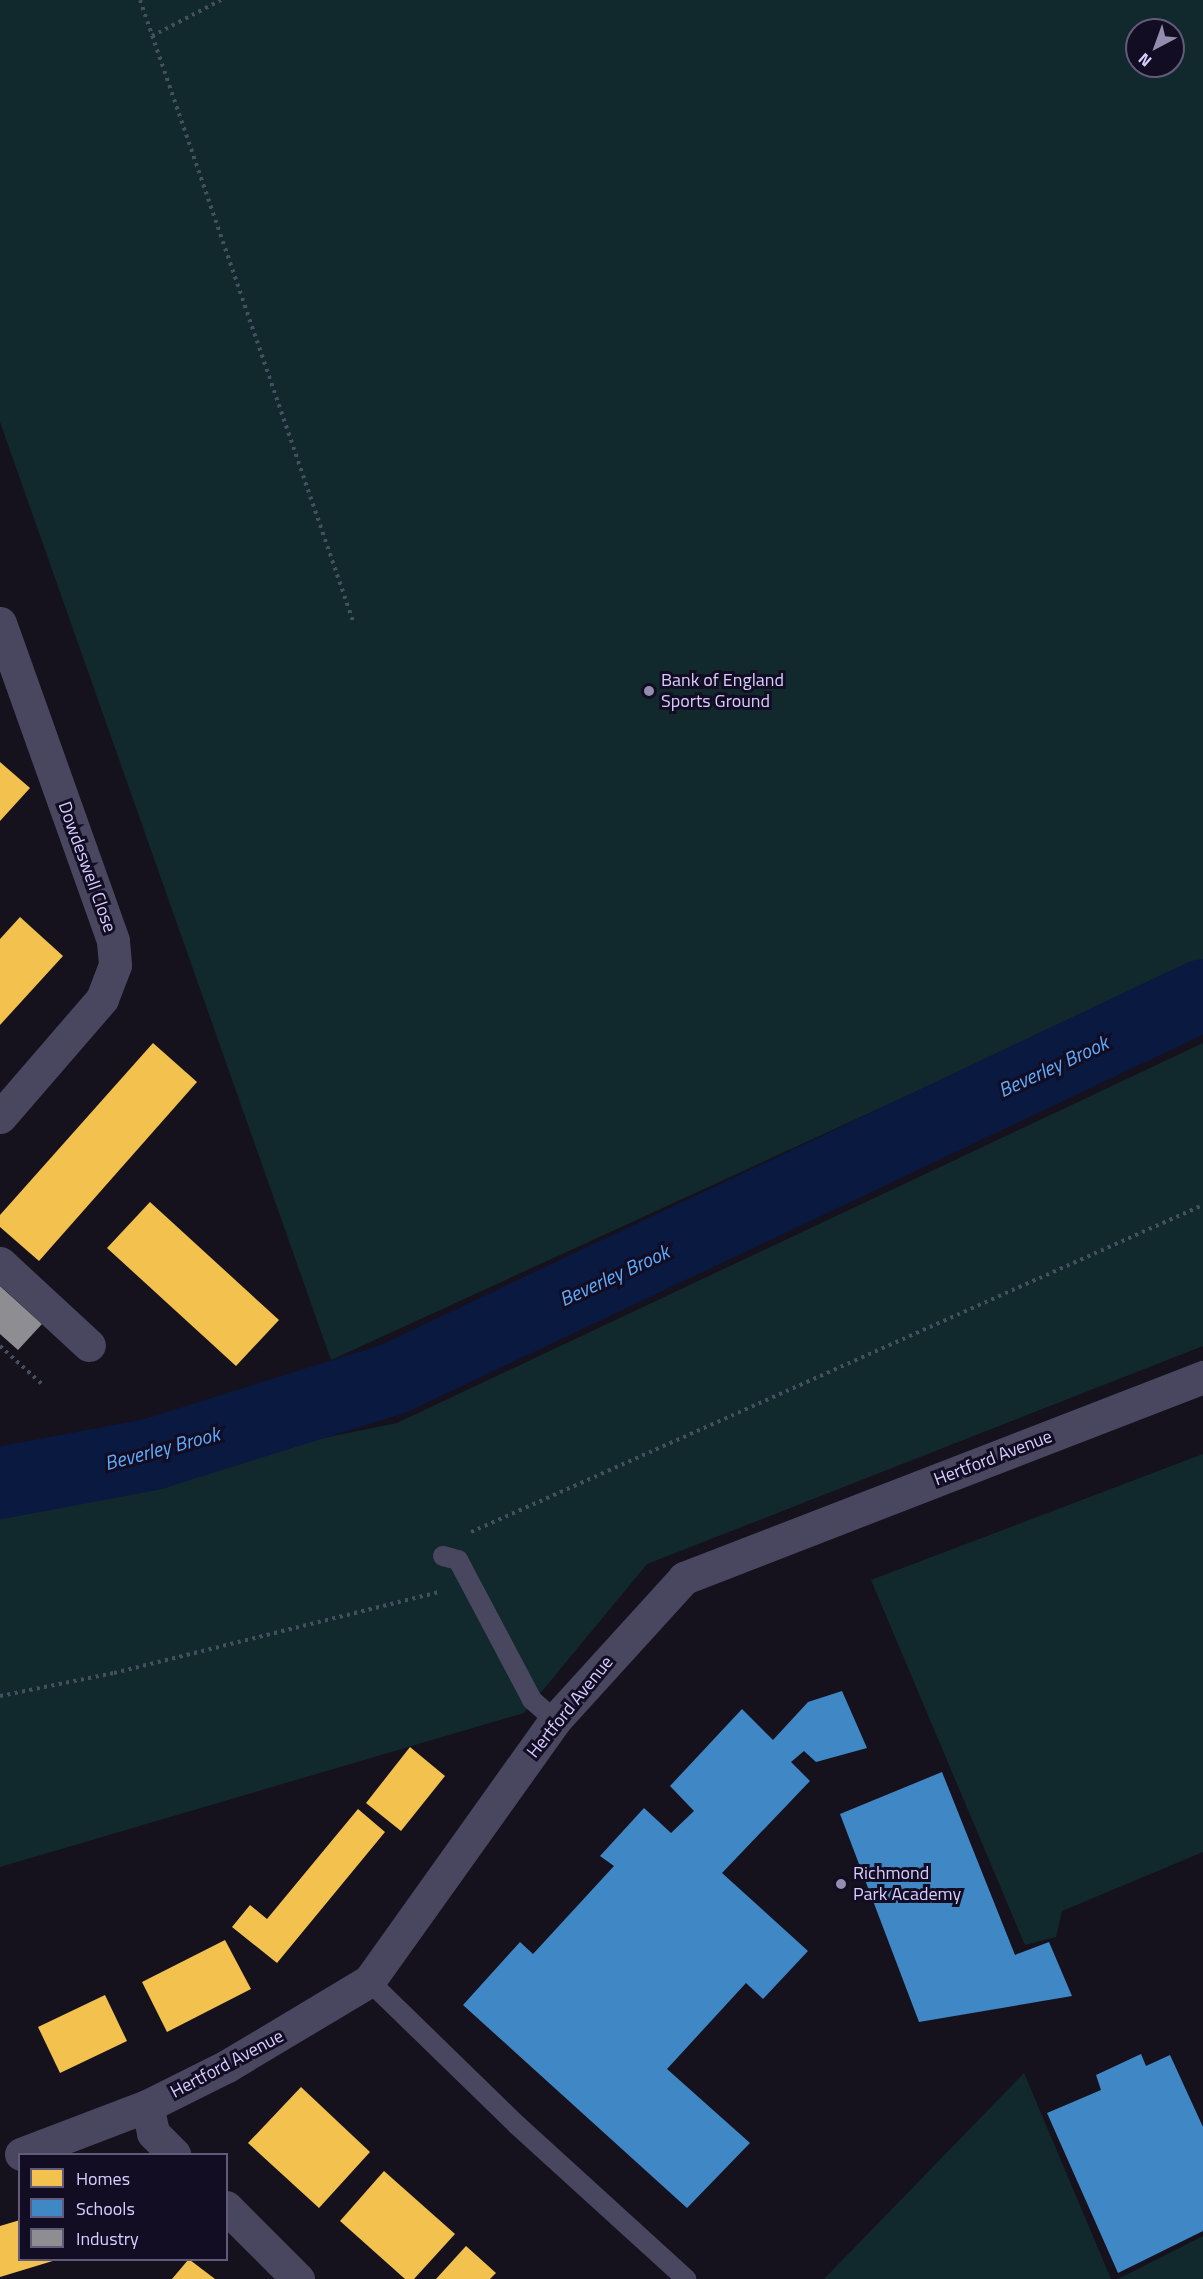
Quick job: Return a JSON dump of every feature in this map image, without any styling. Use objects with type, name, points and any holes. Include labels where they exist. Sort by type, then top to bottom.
[{"type":"street","name":"Dowdeswell Close","points":[[0,623],[113,941],[114,965],[102,999],[0,1117]]},
{"type":"street","points":[[0,1263],[88,1345]]},
{"type":"street","name":"Hertford Avenue","points":[[25,2153],[147,2106],[227,2066],[369,1981],[555,1720],[684,1578],[1203,1377]]},
{"type":"street","points":[[147,2106],[153,2133],[173,2153]]},
{"type":"street","name":"Hertford Avenue","points":[[0,2164],[18,2156]]},
{"type":"street","points":[[228,2209],[298,2279]]},
{"type":"lane","points":[[451,1558],[469,1582],[532,1700],[555,1720]]},
{"type":"lane","points":[[369,1981],[517,2125],[686,2279]]},
{"type":"path","points":[[140,0],[353,621]]},
{"type":"path","points":[[152,36],[221,0]]},
{"type":"path","points":[[451,1558],[462,1536],[1203,1205]]},
{"type":"path","points":[[0,1346],[43,1385]]},
{"type":"path","points":[[0,1696],[114,1672],[469,1582]]},
{"type":"green space","name":"Bank of England Sports Ground","points":[[0,0],[1203,0],[1203,960],[331,1360],[0,422]]},
{"type":"green space","points":[[1203,1043],[1203,1346],[647,1564],[524,1713],[0,1867],[0,1504],[397,1423]]},
{"type":"green space","points":[[1203,1454],[1203,1852],[1062,1911],[1056,1937],[1025,1945],[871,1580]]},
{"type":"green space","points":[[1024,2073],[1111,2279],[824,2279]]},
{"type":"green space","points":[[1203,2236],[1203,2279],[1118,2279]]},
{"type":"building: Homes","points":[[0,762],[30,788],[0,821]]},
{"type":"building: Homes","points":[[20,917],[63,956],[0,1025],[0,939]]},
{"type":"building: Homes","points":[[153,1043],[197,1082],[39,1261],[0,1227],[0,1215]]},
{"type":"building: Homes","points":[[150,1202],[279,1320],[236,1366],[107,1248]]},
{"type":"building: Homes","points":[[410,1747],[445,1776],[401,1831],[366,1803]]},
{"type":"building: Homes","points":[[358,1809],[385,1832],[277,1963],[232,1927],[250,1905],[267,1919]]},
{"type":"building: Homes","points":[[225,1940],[251,1989],[167,2032],[142,1982]]},
{"type":"building: Homes","points":[[105,1995],[127,2041],[60,2073],[38,2027]]},
{"type":"building: Homes","points":[[301,2087],[370,2152],[319,2208],[248,2143]]},
{"type":"building: Homes","points":[[384,2171],[455,2234],[414,2279],[405,2279],[340,2221]]},
{"type":"building: Homes","points":[[18,2221],[18,2261],[53,2261],[0,2277],[0,2226]]},
{"type":"building: Homes","points":[[466,2246],[496,2273],[490,2279],[436,2279]]},
{"type":"building: Homes","points":[[187,2261],[191,2261],[215,2279],[172,2279]]},
{"type":"building: Schools","points":[[842,1691],[867,1748],[816,1762],[804,1751],[791,1762],[810,1781],[722,1873],[808,1951],[763,1999],[746,1983],[667,2069],[750,2143],[687,2208],[463,2005],[520,1942],[533,1954],[614,1866],[600,1856],[644,1808],[671,1833],[694,1811],[670,1786],[742,1709],[773,1740],[808,1702]]},
{"type":"building: Schools","points":[[942,1772],[1015,1955],[1049,1942],[1072,1996],[919,2022],[840,1814]]},
{"type":"building: Schools","points":[[1141,2054],[1146,2066],[1170,2055],[1203,2127],[1203,2231],[1118,2273],[1047,2113],[1101,2090],[1096,2075]]},
{"type":"building: Industry","points":[[0,1286],[42,1324],[18,1350],[0,1334]]},
{"type":"waterway","name":"Beverley Brook","points":[[0,1483],[153,1454],[395,1378],[1203,995]]},
{"type":"place","name":"Bank of England Sports Ground","points":[[649,691]]},
{"type":"place","name":"Richmond Park Academy","points":[[841,1884]]}]
